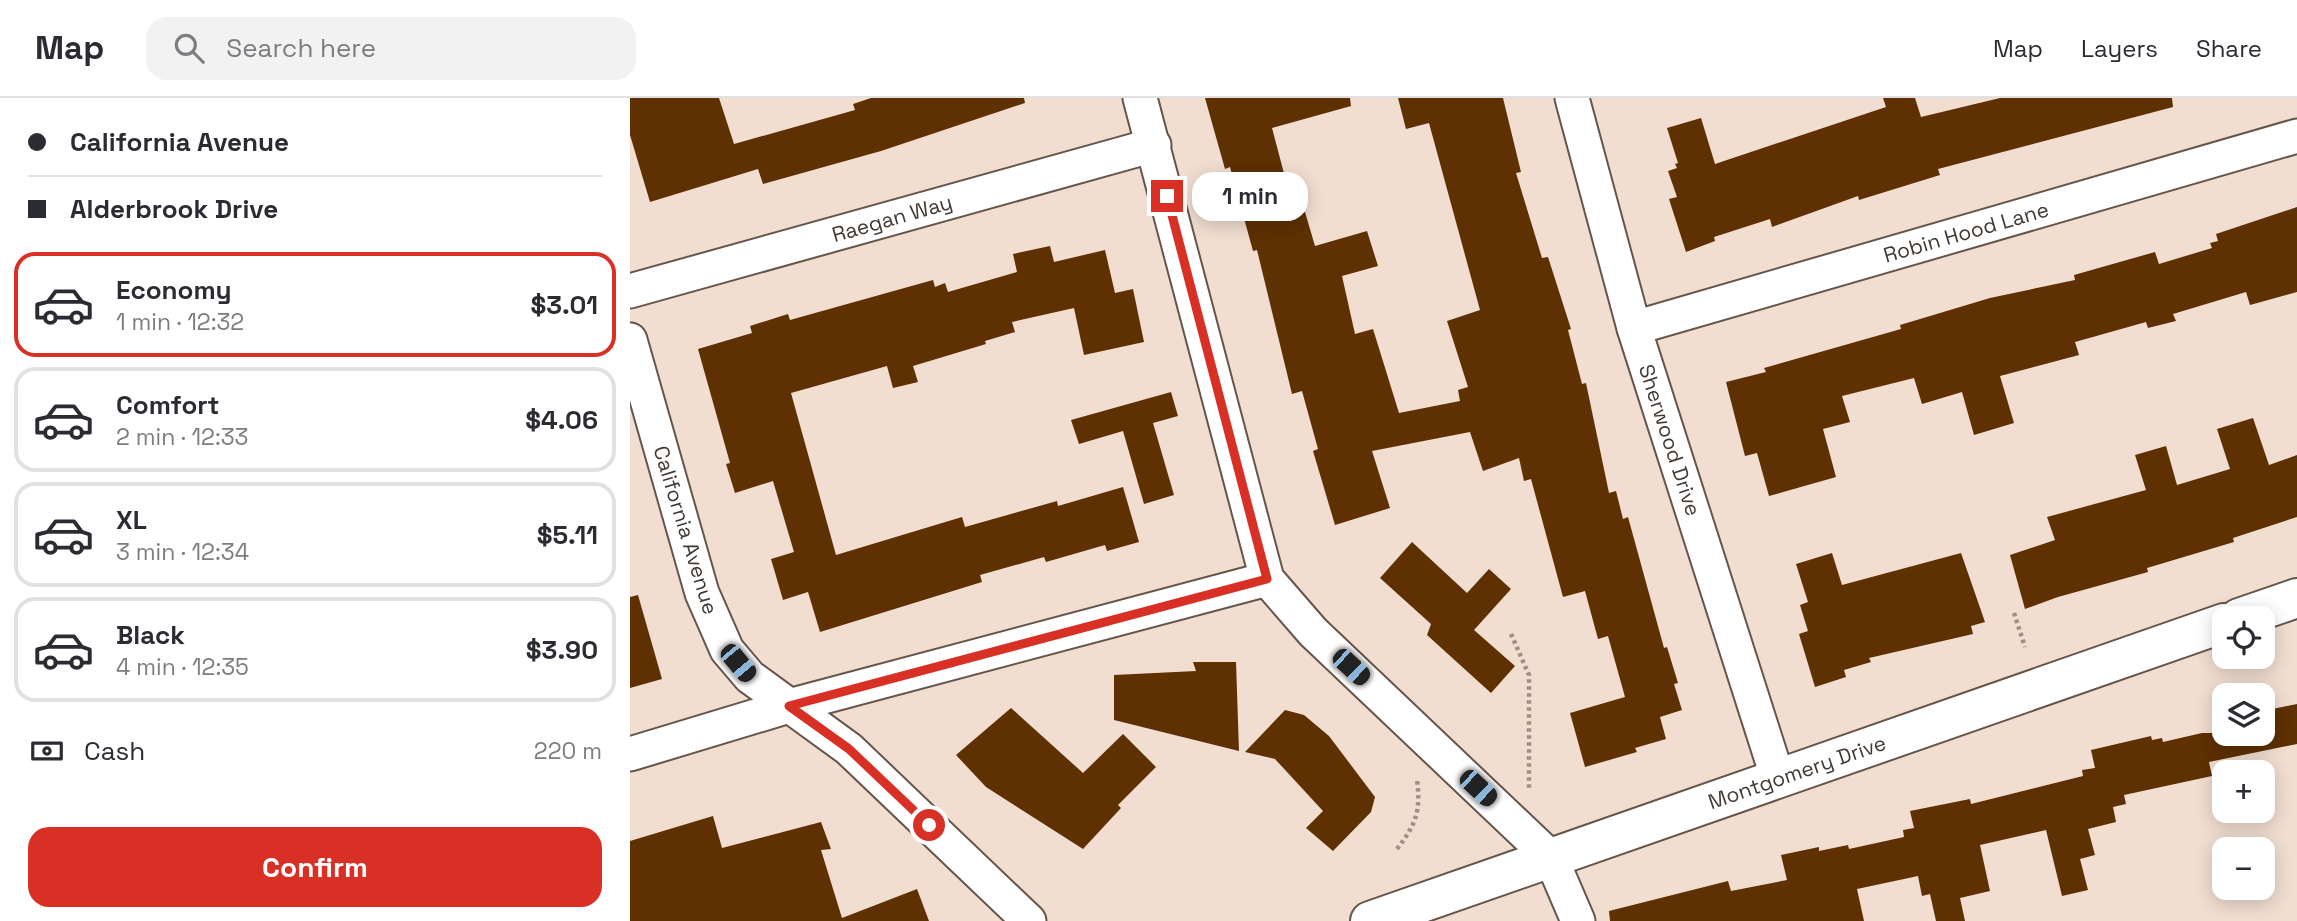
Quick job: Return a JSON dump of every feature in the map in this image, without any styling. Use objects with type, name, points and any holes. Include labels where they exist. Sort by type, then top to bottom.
[{"type":"main road","points":[[2274,606],[2297,598]]},
{"type":"main road","name":"Montgomery Drive","points":[[1370,921],[2212,627]]},
{"type":"street","points":[[1140,98],[1267,579],[1314,632],[1551,858],[1578,921]]},
{"type":"street","name":"Sherwood Drive","points":[[1572,98],[1634,328],[1778,779]]},
{"type":"street","name":"Robin Hood Lane","points":[[1634,328],[2297,136]]},
{"type":"street","name":"Raegan Way","points":[[630,292],[1154,145]]},
{"type":"street","name":"California Avenue","points":[[630,340],[702,593],[727,650],[750,677],[849,749],[1029,921]]},
{"type":"street","points":[[630,754],[789,706],[1267,579]]},
{"type":"path","points":[[2014,612],[2025,646]]},
{"type":"path","points":[[1511,634],[1529,675],[1529,791],[1537,801]]},
{"type":"path","points":[[1397,849],[1415,825],[1419,798],[1417,779]]},
{"type":"building","points":[[630,98],[719,98],[734,144],[855,110],[853,104],[871,98],[1024,98],[1025,103],[881,151],[763,184],[758,169],[650,202],[630,135]]},
{"type":"building","points":[[1205,98],[1350,98],[1351,106],[1272,128],[1295,215],[1305,212],[1315,246],[1367,231],[1378,266],[1342,276],[1355,334],[1373,329],[1399,413],[1460,401],[1458,390],[1468,387],[1447,321],[1480,310],[1429,123],[1406,129],[1398,98],[1503,98],[1521,172],[1516,173],[1542,258],[1548,257],[1571,329],[1568,330],[1582,384],[1586,383],[1609,493],[1616,491],[1623,519],[1628,517],[1664,648],[1667,647],[1678,683],[1674,684],[1682,710],[1660,717],[1666,739],[1635,748],[1637,752],[1585,767],[1570,713],[1625,697],[1608,636],[1598,639],[1585,591],[1563,597],[1531,479],[1524,481],[1519,458],[1483,471],[1470,432],[1372,451],[1390,508],[1335,525],[1313,451],[1318,449],[1302,391],[1292,394],[1257,250],[1253,251],[1230,167],[1225,169]]},
{"type":"building","points":[[1883,98],[1915,98],[1921,117],[2000,98],[2172,98],[2173,107],[1938,169],[1940,175],[1859,200],[1858,196],[1772,227],[1770,219],[1714,237],[1715,241],[1686,252],[1669,199],[1677,197],[1668,171],[1677,168],[1675,164],[1678,163],[1667,128],[1701,118],[1715,164],[1886,107]]},
{"type":"building","points":[[2297,207],[2297,292],[2250,305],[2246,292],[2173,314],[2176,321],[2148,328],[2146,322],[2075,342],[2079,355],[2000,376],[2014,423],[1974,435],[1962,392],[1922,404],[1914,378],[1842,396],[1850,422],[1823,429],[1836,477],[1769,496],[1757,453],[1745,456],[1726,382],[1766,372],[1764,368],[1901,329],[1900,325],[1990,298],[2075,280],[2074,275],[2155,252],[2159,264],[2212,248],[2210,243],[2218,241],[2216,234]]},
{"type":"building","points":[[1050,246],[1054,262],[1105,250],[1115,293],[1133,289],[1144,342],[1084,355],[1074,308],[1012,322],[1015,332],[985,341],[986,344],[913,366],[918,382],[893,388],[887,366],[791,393],[836,555],[962,517],[965,527],[1057,501],[1058,506],[1123,487],[1139,542],[1107,551],[1105,545],[1046,562],[1044,557],[980,575],[982,582],[820,632],[808,592],[783,600],[771,559],[794,552],[773,481],[735,493],[726,464],[730,463],[698,349],[752,333],[750,326],[788,314],[790,320],[933,280],[935,287],[945,283],[948,292],[1017,272],[1013,254]]},
{"type":"building","points":[[1171,392],[1178,416],[1153,423],[1174,495],[1144,504],[1123,431],[1079,444],[1071,420]]},
{"type":"building","points":[[2253,418],[2269,465],[2297,455],[2297,517],[2233,538],[2234,542],[2147,568],[2148,572],[2025,609],[2010,555],[2055,540],[2047,517],[2146,490],[2135,455],[2166,446],[2177,485],[2230,469],[2217,429]]},
{"type":"building","points":[[1412,542],[1467,593],[1489,569],[1511,589],[1474,630],[1515,666],[1491,693],[1427,635],[1431,624],[1380,578]]},
{"type":"building","points":[[1832,553],[1842,585],[1961,553],[1985,622],[1971,626],[1973,634],[1869,658],[1871,662],[1844,670],[1846,677],[1815,687],[1799,634],[1808,631],[1800,605],[1808,602],[1796,564]]},
{"type":"building","points":[[638,595],[662,679],[630,688],[630,597]]},
{"type":"building","points":[[1193,662],[1236,662],[1239,751],[1114,720],[1114,675],[1196,671]]},
{"type":"building","points":[[2297,704],[2297,744],[2212,760],[2209,762],[2212,776],[2124,795],[2126,804],[2113,807],[2116,822],[2088,829],[2095,855],[2080,859],[2088,890],[2062,896],[2046,830],[1980,845],[1990,891],[1960,898],[1965,921],[1936,921],[1930,894],[1922,896],[1918,876],[1857,889],[1864,921],[1610,921],[1609,911],[1728,881],[1731,891],[1787,880],[1781,855],[1819,847],[1819,851],[1848,845],[1849,849],[1904,837],[1903,830],[1914,828],[1910,811],[1970,799],[1971,804],[2083,776],[2082,770],[2095,768],[2091,750],[2151,736],[2152,740],[2162,738],[2163,742],[2202,733],[2212,733],[2212,746],[2275,746],[2275,709]]},
{"type":"building","points":[[1011,708],[1083,773],[1123,734],[1156,767],[1118,805],[1121,808],[1083,849],[986,787],[956,755]]},
{"type":"building","points":[[1285,710],[1304,715],[1329,736],[1375,797],[1371,812],[1333,851],[1306,828],[1323,811],[1275,759],[1245,752]]},
{"type":"building","points":[[713,816],[722,848],[821,822],[831,849],[821,850],[842,918],[917,889],[929,921],[630,921],[630,841]]},
{"type":"route","points":[[929,825],[849,749],[789,706],[1267,579],[1167,196]]}]
